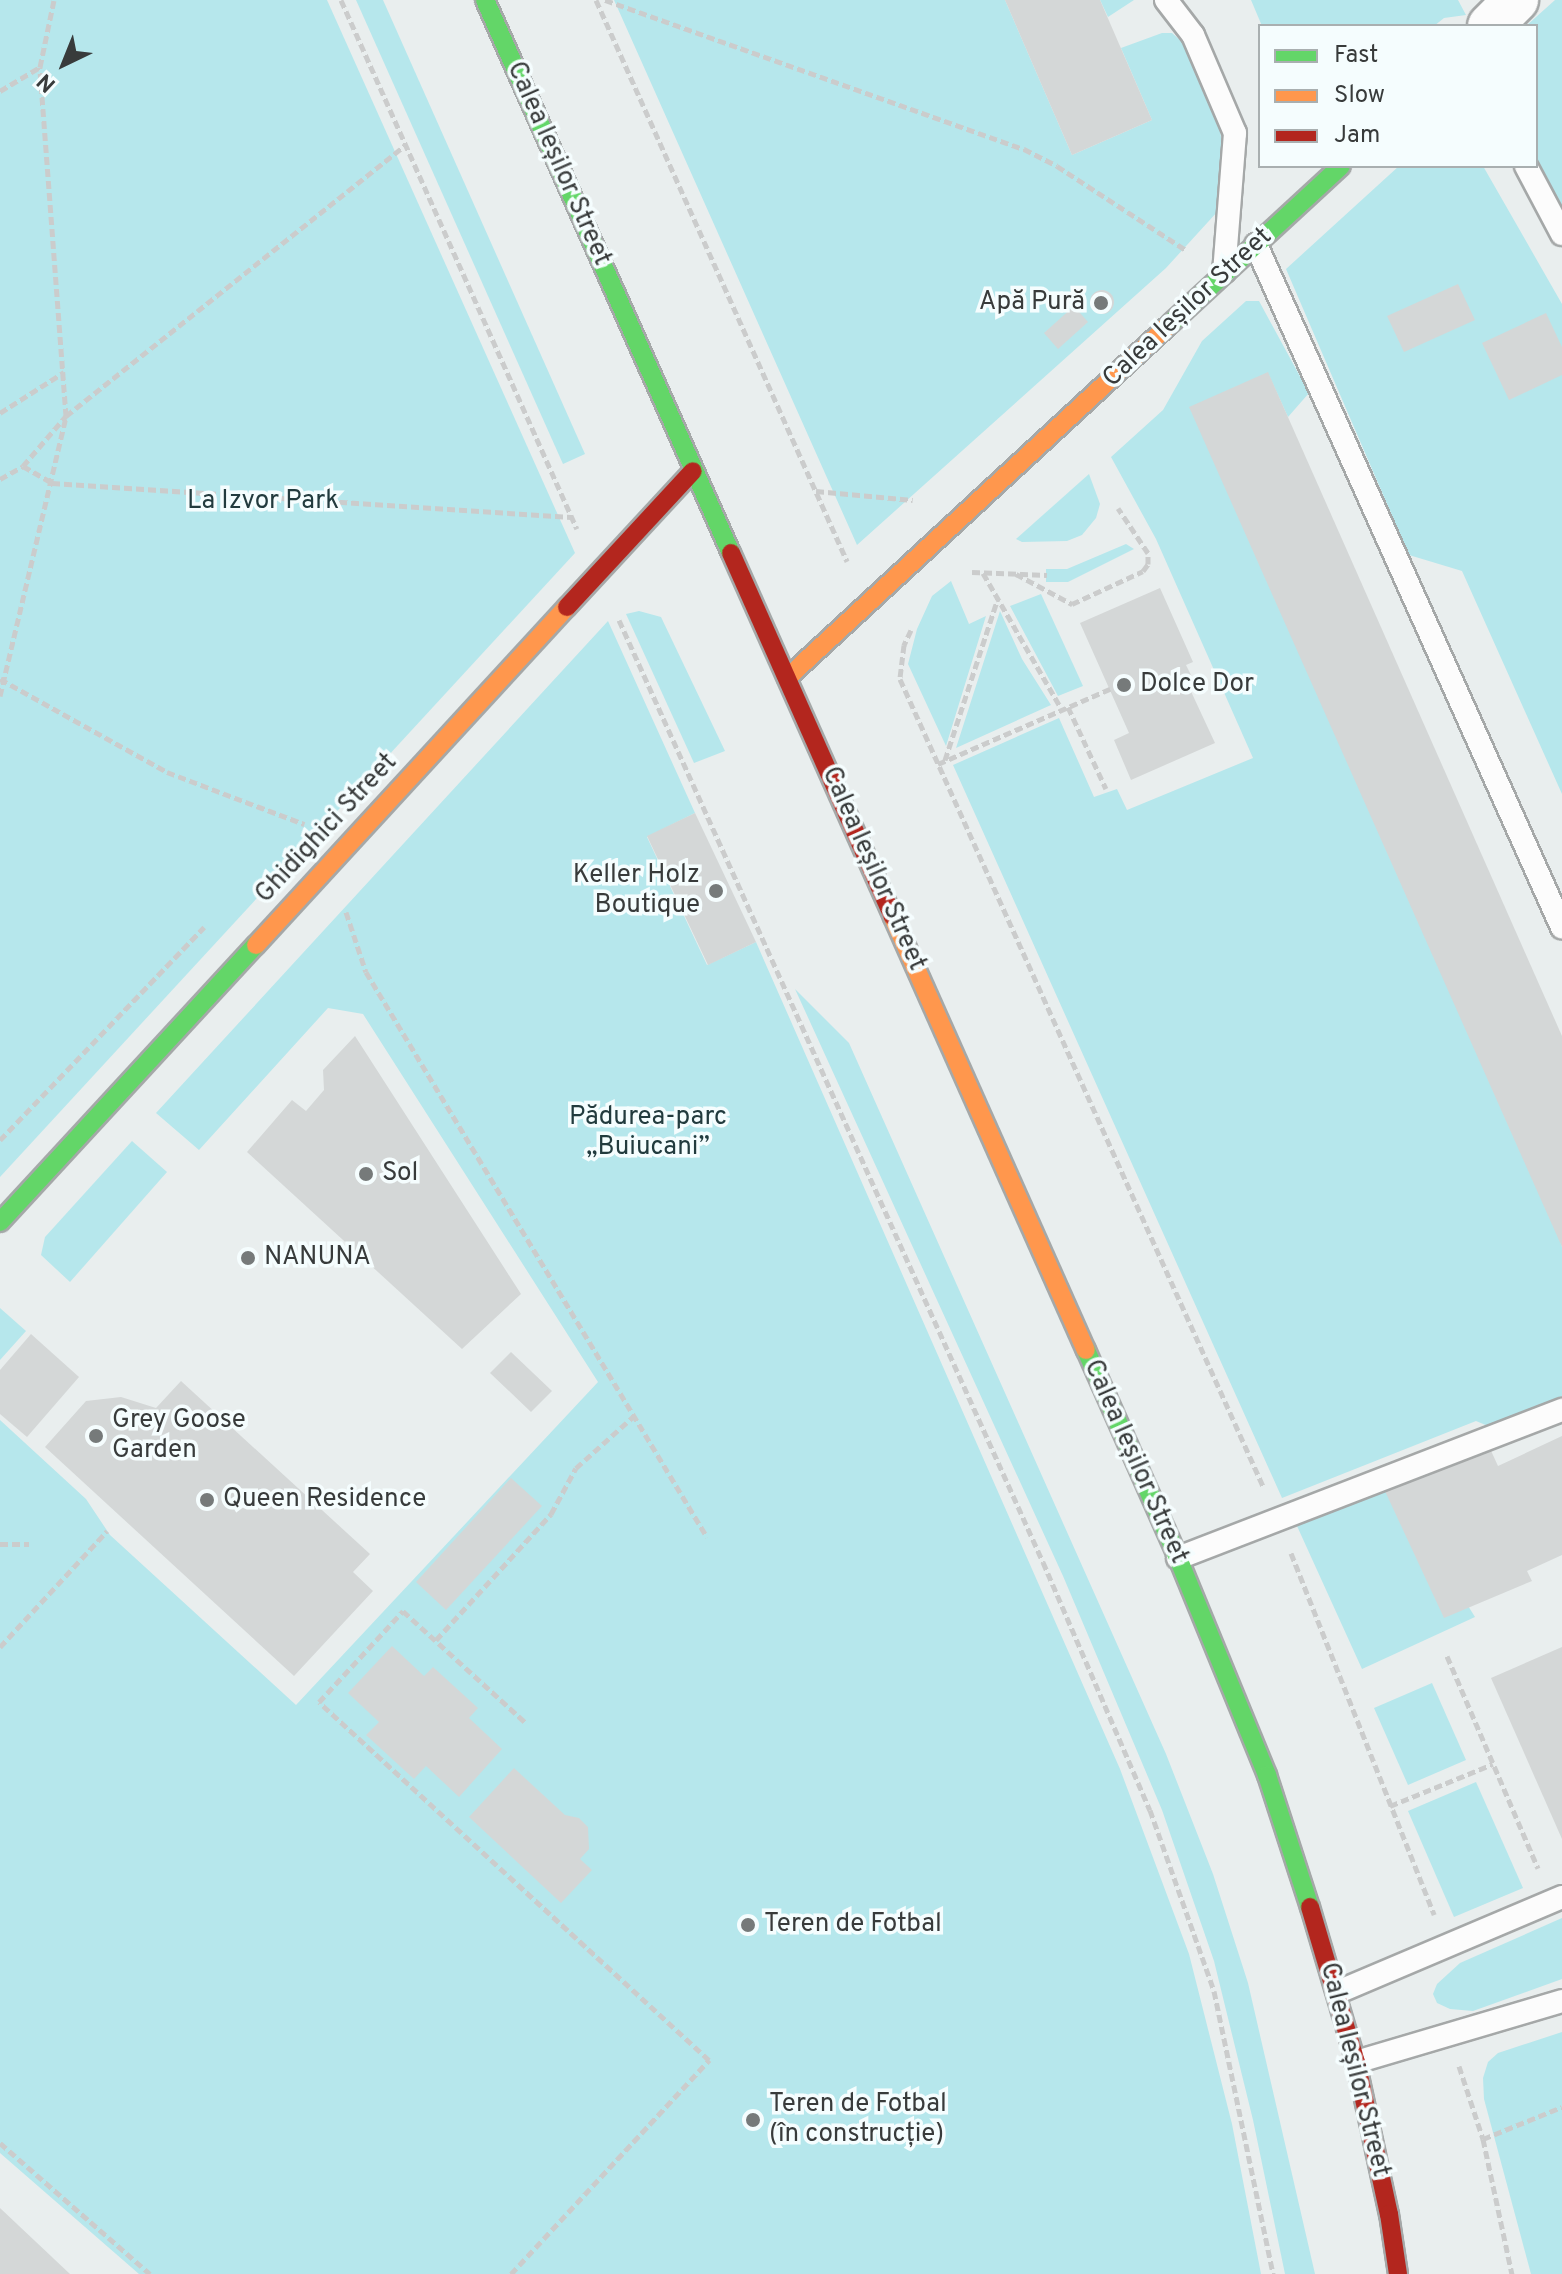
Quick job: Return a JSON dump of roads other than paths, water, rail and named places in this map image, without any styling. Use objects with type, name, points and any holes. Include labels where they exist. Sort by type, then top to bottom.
[{"type":"main road","name":"Calea Ieșilor Street","points":[[485,0],[1178,1558],[1267,1775],[1338,1992],[1389,2214],[1398,2274]]},
{"type":"main road","name":"Calea Ieșilor Street","points":[[787,678],[1339,168]]},
{"type":"main road","name":"Ghidighici Street","points":[[0,1222],[693,471]]},
{"type":"street","points":[[1492,24],[1516,0]]},
{"type":"lane","points":[[1166,0],[1193,35],[1235,133],[1223,275]]},
{"type":"lane","points":[[1527,168],[1562,234]]},
{"type":"lane","points":[[1256,245],[1562,927]]},
{"type":"lane","points":[[1178,1558],[1562,1410]]},
{"type":"lane","points":[[1338,1992],[1557,1899]]},
{"type":"lane","points":[[1356,2062],[1562,2001]]},
{"type":"place","name":"Apă Pură","points":[[1101,303]]},
{"type":"place","name":"Dolce Dor","points":[[1124,685]]},
{"type":"place","name":"Keller Holz Boutique","points":[[716,891]]},
{"type":"place","name":"Sol","points":[[366,1174]]},
{"type":"place","name":"NANUNA","points":[[248,1258]]},
{"type":"place","name":"Grey Goose Garden","points":[[96,1436]]},
{"type":"place","name":"Queen Residence","points":[[207,1500]]},
{"type":"place","name":"Teren de Fotbal","points":[[748,1925]]},
{"type":"place","name":"Teren de Fotbal (în construcție)","points":[[753,2120]]},
{"type":"park label","name":"La Izvor Park","points":[[263,502]]},
{"type":"park label","name":"Pădurea-parc „Buiucani”","points":[[648,1133]]}]
